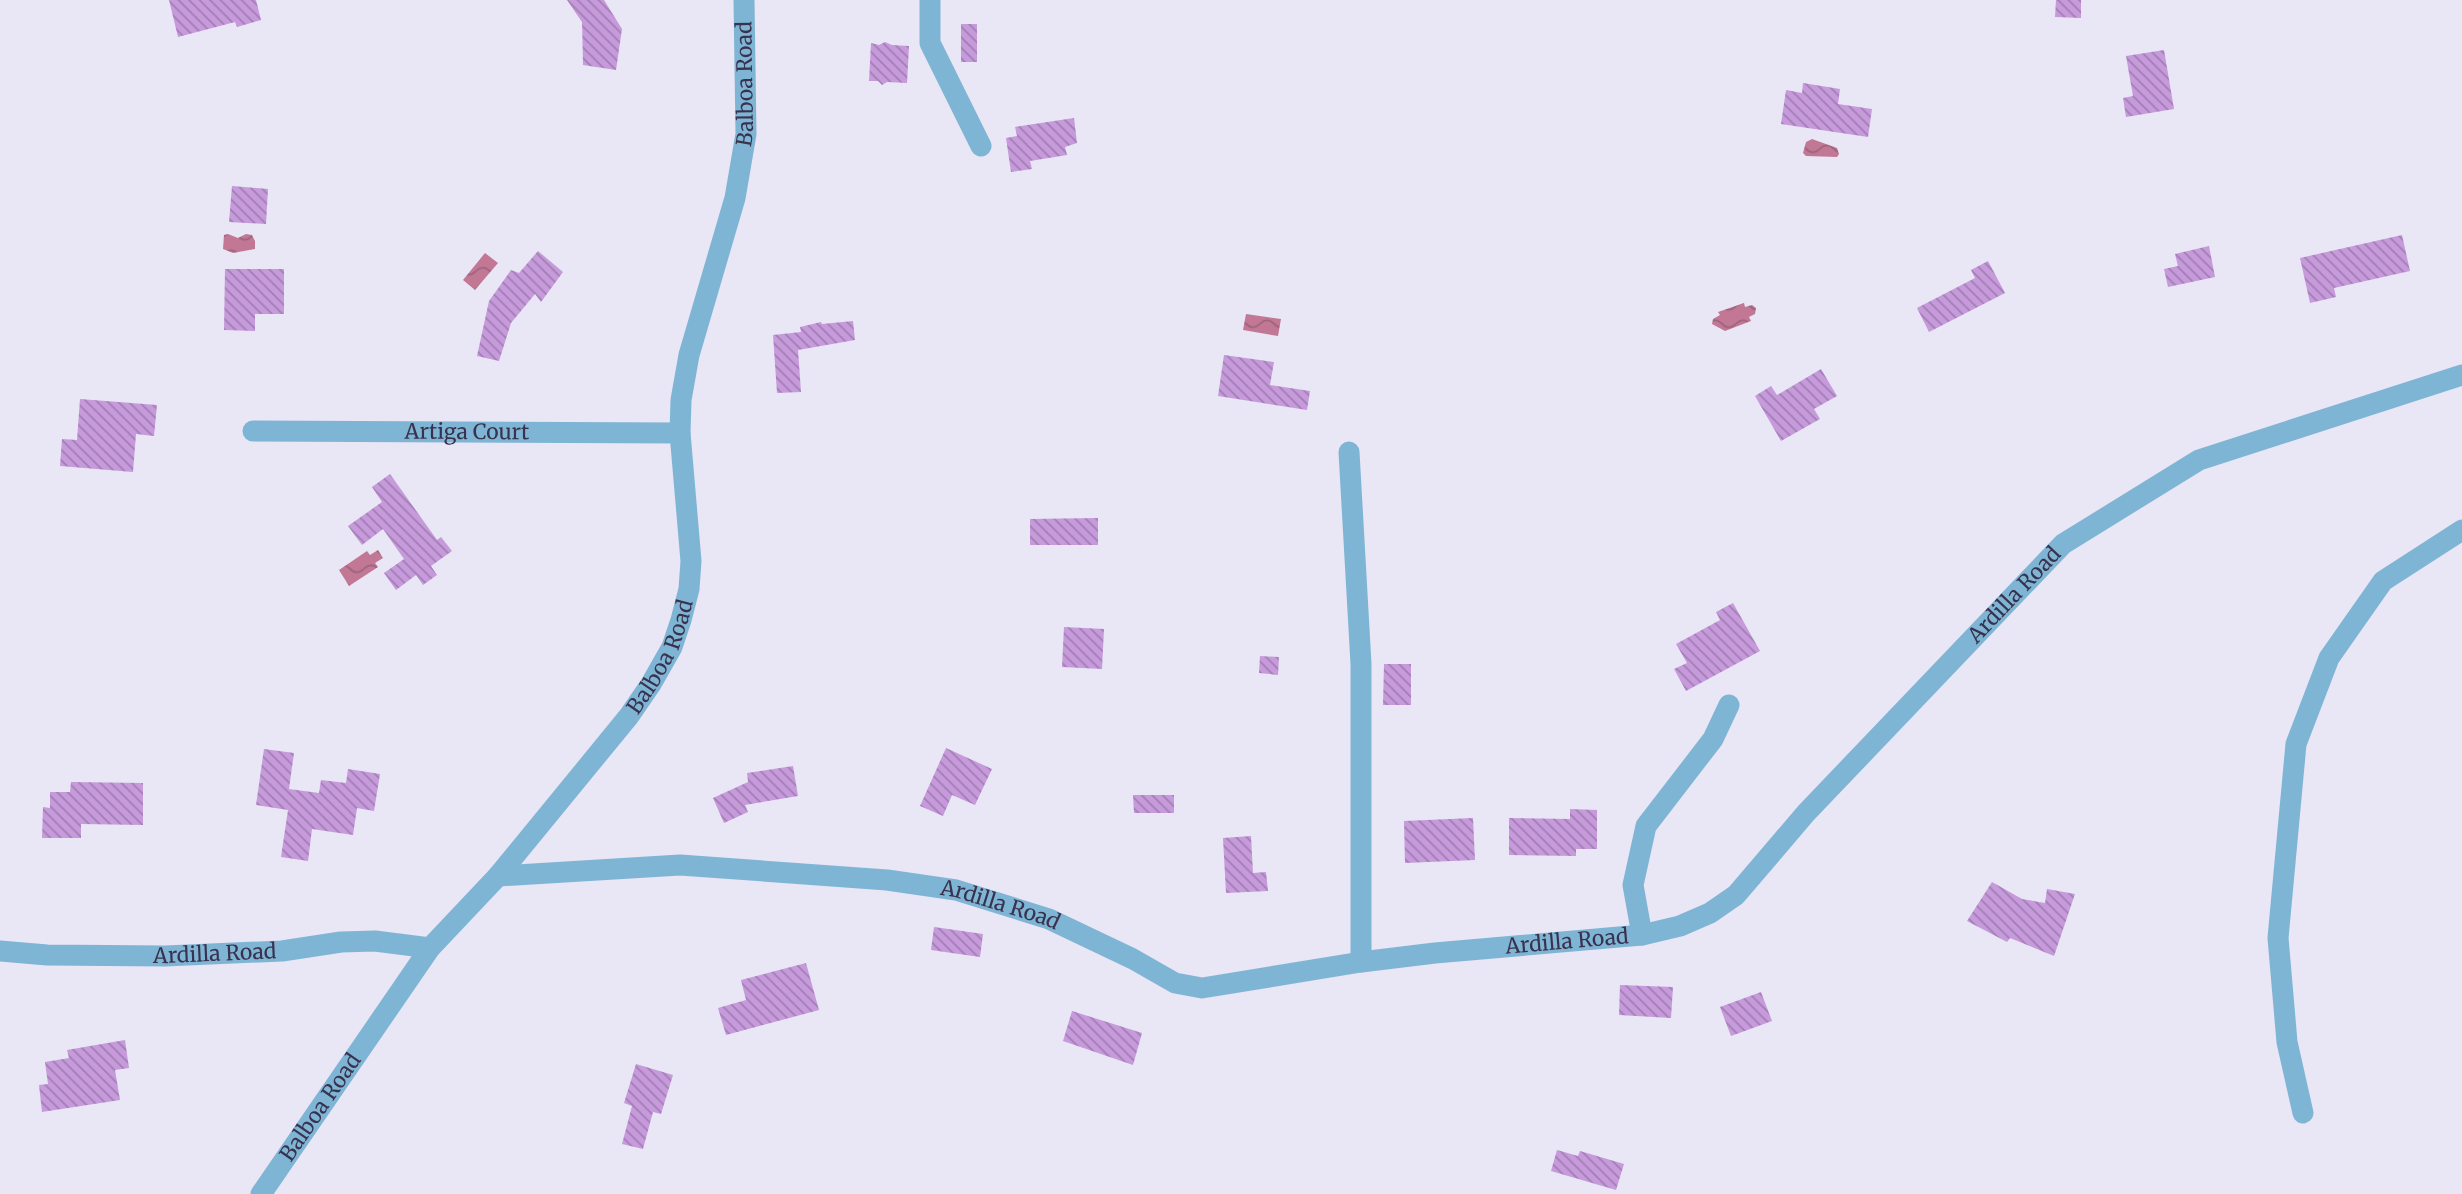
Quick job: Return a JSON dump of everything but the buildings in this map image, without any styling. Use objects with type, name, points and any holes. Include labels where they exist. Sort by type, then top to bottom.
[{"type":"street","name":"Balboa Road","points":[[261,1194],[430,948],[498,876],[629,716],[672,647],[686,600],[691,561],[680,433],[681,400],[689,355],[736,198],[746,134],[744,0]]},
{"type":"street","points":[[930,0],[930,43],[981,146]]},
{"type":"street","name":"Ardilla Road","points":[[498,876],[680,865],[874,878],[942,888],[1049,919],[1133,958],[1175,983],[1202,988],[1361,962],[1642,935],[1680,926],[1710,913],[1736,895],[1806,813],[2063,544],[2199,460],[2462,375]]},
{"type":"street","name":"Artiga Court","points":[[253,431],[680,433]]},
{"type":"street","points":[[1349,452],[1361,664],[1361,962]]},
{"type":"street","points":[[2303,1113],[2287,1042],[2278,938],[2296,744],[2329,658],[2382,581],[2462,530]]},
{"type":"street","points":[[1642,935],[1633,885],[1646,826],[1713,739],[1729,705]]},
{"type":"street","name":"Ardilla Road","points":[[0,951],[47,956],[165,956],[282,951],[341,942],[375,941],[430,948]]},
{"type":"water","points":[[1812,139],[1837,148],[1839,154],[1837,157],[1806,156],[1803,153],[1806,142]]},
{"type":"water","points":[[246,234],[252,235],[255,249],[233,253],[223,249],[224,235],[238,238]]},
{"type":"water","points":[[485,253],[498,263],[475,290],[463,280]]},
{"type":"water","points":[[1744,303],[1745,307],[1752,305],[1756,308],[1755,314],[1749,317],[1751,321],[1725,331],[1712,324],[1713,319],[1720,315],[1718,312]]},
{"type":"water","points":[[1246,314],[1281,319],[1278,336],[1243,330]]},
{"type":"water","points":[[378,550],[383,558],[375,563],[378,567],[349,586],[339,570],[367,551],[370,555]]}]
